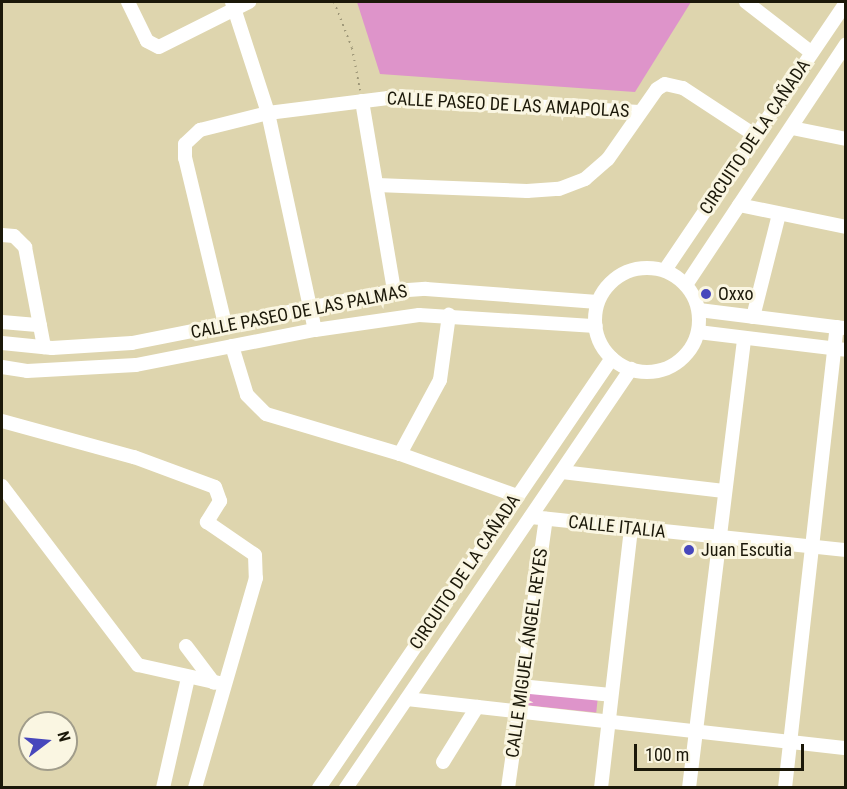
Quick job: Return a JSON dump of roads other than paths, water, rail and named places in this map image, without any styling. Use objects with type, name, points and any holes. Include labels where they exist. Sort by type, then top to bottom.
[{"type":"street","points":[[128,2],[147,41],[159,46],[234,5],[249,2]]},
{"type":"street","points":[[746,2],[812,53]]},
{"type":"street","name":"CIRCUITO DE LA CAÑADA","points":[[665,270],[846,3]]},
{"type":"street","points":[[234,5],[268,113],[315,330]]},
{"type":"street","name":"CIRCUITO DE LA CAÑADA","points":[[686,285],[845,46]]},
{"type":"street","points":[[377,185],[559,189],[585,179],[608,159],[657,89],[675,84],[756,136]]},
{"type":"street","name":"CALLE PASEO DE LAS AMAPOLAS","points":[[225,324],[185,158],[185,144],[200,130],[268,113],[362,101],[424,98],[640,112]]},
{"type":"street","points":[[362,101],[394,291]]},
{"type":"street","points":[[792,128],[846,139]]},
{"type":"street","points":[[740,205],[846,227]]},
{"type":"street","points":[[753,317],[779,214]]},
{"type":"street","points":[[2,235],[14,236],[25,247],[44,347]]},
{"type":"street","points":[[649,267],[665,270],[686,285],[699,310],[698,332],[691,348],[672,365],[648,372],[631,369],[612,358],[596,326],[598,302],[606,288],[625,273],[649,267]]},
{"type":"street","name":"CALLE PASEO DE LAS PALMAS","points":[[2,343],[44,347],[132,343],[394,291],[426,290],[598,302]]},
{"type":"street","points":[[699,310],[841,328],[812,547],[785,788]]},
{"type":"street","points":[[400,454],[440,380],[449,315]]},
{"type":"street","name":"CALLE PASEO DE LAS PALMAS","points":[[2,367],[27,371],[94,370],[390,318],[449,315],[596,326]]},
{"type":"street","points":[[2,322],[40,325]]},
{"type":"street","points":[[698,332],[840,349]]},
{"type":"street","points":[[689,788],[744,339]]},
{"type":"street","points":[[232,346],[243,385],[253,406],[266,414],[400,454],[517,496]]},
{"type":"street","name":"CIRCUITO DE LA CAÑADA","points":[[319,788],[612,358]]},
{"type":"street","name":"CIRCUITO DE LA CAÑADA","points":[[346,788],[631,369]]},
{"type":"street","points":[[2,421],[134,457],[218,490],[219,506],[207,522],[250,548],[257,567],[219,684],[195,788]]},
{"type":"street","points":[[561,472],[724,491]]},
{"type":"street","points":[[2,486],[138,665],[219,684]]},
{"type":"street","name":"CALLE ITALIA","points":[[531,517],[846,550]]},
{"type":"street","name":"CALLE MIGUEL ÁNGEL REYES","points":[[508,788],[520,686],[546,519]]},
{"type":"street","points":[[601,788],[631,529]]},
{"type":"street","points":[[186,646],[219,684]]},
{"type":"street","points":[[163,788],[188,678]]},
{"type":"street","points":[[520,686],[612,695]]},
{"type":"street","points":[[407,699],[846,748]]},
{"type":"street","points":[[443,762],[477,707]]},
{"type":"place","name":"Oxxo","points":[[706,294]]},
{"type":"place","name":"Juan Escutia","points":[[689,550]]}]
